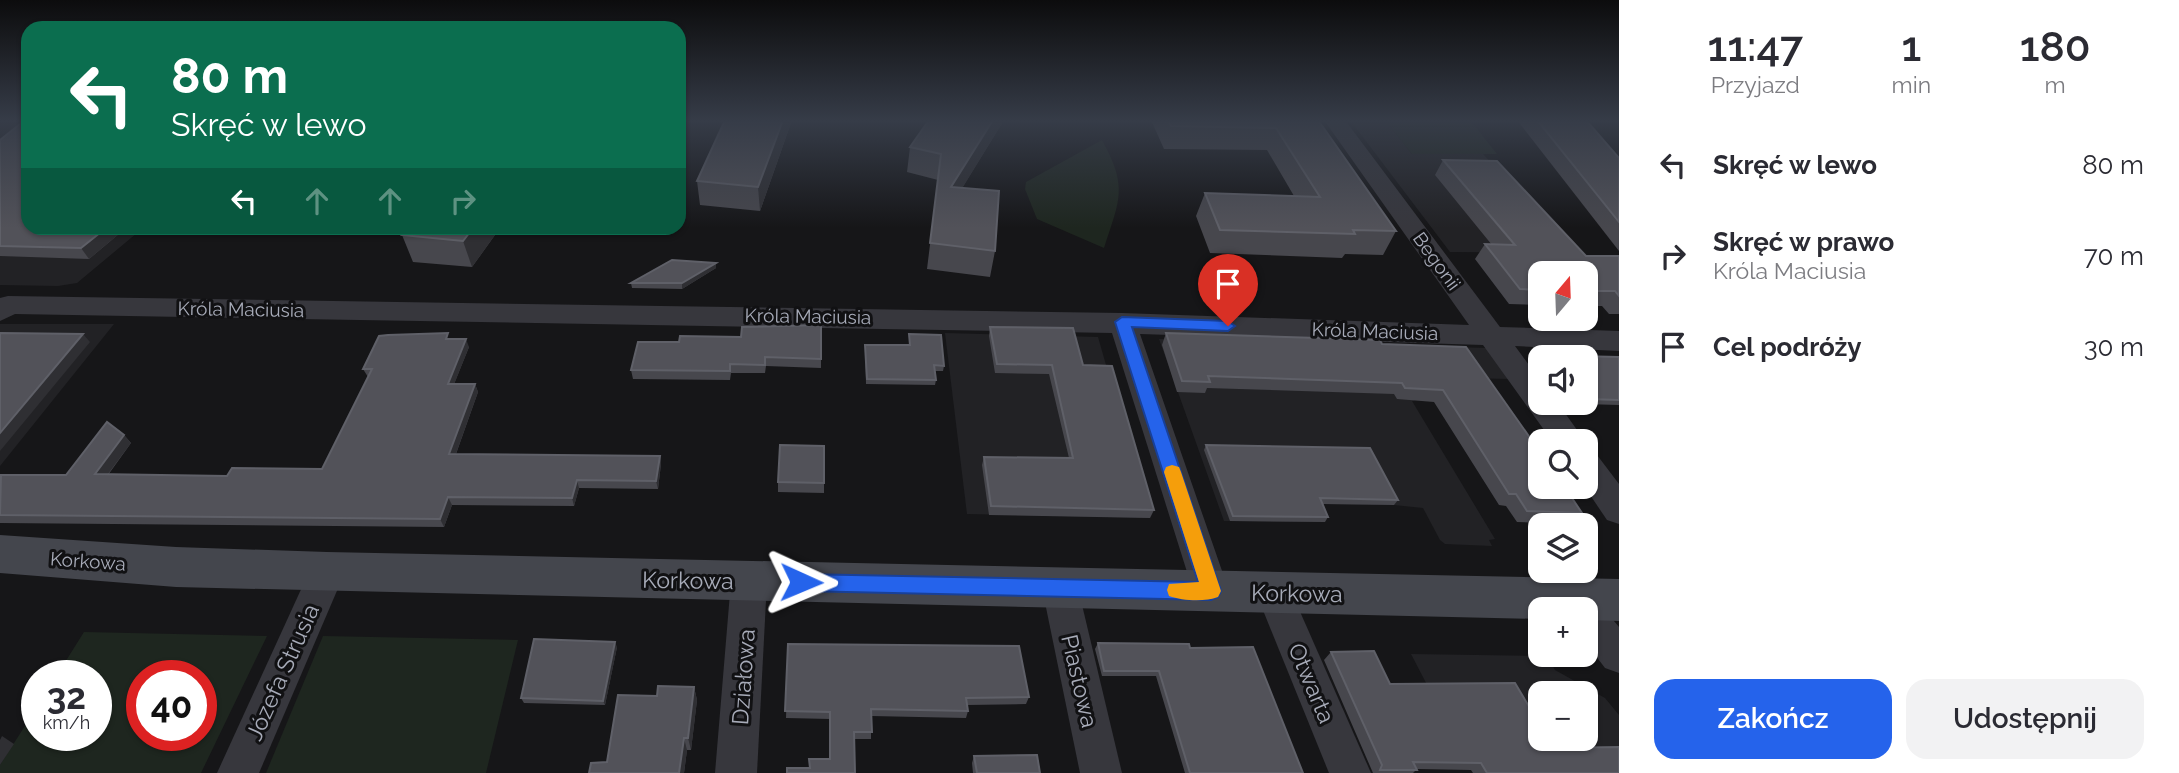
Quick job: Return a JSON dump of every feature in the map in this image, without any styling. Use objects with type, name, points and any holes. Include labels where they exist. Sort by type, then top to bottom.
[{"type":"street","name":"Begonii","points":[[1360,156],[1528,386]]},
{"type":"street","name":"Króla Maciusia","points":[[0,312],[8,305],[762,315],[1122,322],[1619,341]]},
{"type":"street","points":[[1122,322],[1211,591]]},
{"type":"street","points":[[1598,481],[1619,510]]},
{"type":"street","name":"Korkowa","points":[[0,554],[176,567],[1211,591],[1528,605]]},
{"type":"street","name":"Korkowa","points":[[0,573],[176,567]]},
{"type":"street","name":"Józefa Strusia","points":[[238,773],[327,572]]},
{"type":"street","name":"Działowa","points":[[736,773],[749,581]]},
{"type":"street","name":"Piastowa","points":[[1060,588],[1101,773]]},
{"type":"street","name":"Otwarta","points":[[1274,593],[1350,773]]},
{"type":"street","name":"Korkowa","points":[[1598,604],[1619,600]]},
{"type":"street","points":[[1598,630],[1619,655]]},
{"type":"shaded area","points":[[0,156],[21,156],[21,235],[135,235],[77,283],[58,286],[0,285]]},
{"type":"shaded area","points":[[1073,156],[1110,156],[1116,170],[1119,193],[1104,248],[1037,219],[1025,189],[1026,182]]},
{"type":"shaded area","points":[[1377,156],[1485,156],[1574,253],[1450,252]]},
{"type":"shaded area","points":[[0,324],[114,324],[0,466]]},
{"type":"shaded area","points":[[945,333],[1098,337],[1150,518],[967,514]]},
{"type":"shaded area","points":[[1159,339],[1488,348],[1510,379],[1419,377],[1416,400],[1412,401],[1495,539],[1489,540],[1492,546],[1445,544],[1440,540],[1423,508],[1394,505],[1317,504],[1325,522],[1224,521]]},
{"type":"shaded area","points":[[84,632],[267,636],[217,740],[217,660],[126,660],[126,751],[212,751],[201,773],[0,773],[0,765],[21,732],[21,751],[112,751],[112,660],[66,660]]},
{"type":"shaded area","points":[[323,636],[518,640],[486,773],[266,773]]},
{"type":"shaded area","points":[[1411,654],[1528,656],[1528,667],[1553,667],[1575,681],[1528,681],[1528,751],[1598,751],[1598,694],[1605,698],[1619,715],[1619,773],[1473,773]]},
{"type":"building","points":[[0,156],[21,156],[21,235],[97,235],[81,248],[0,246]]},
{"type":"building","points":[[708,156],[770,156],[758,187],[697,181]]},
{"type":"building","points":[[941,156],[970,156],[951,187],[999,191],[995,251],[930,243]]},
{"type":"building","points":[[1294,156],[1343,156],[1396,231],[1353,230],[1355,234],[1220,230],[1205,193],[1320,197]]},
{"type":"building","points":[[1566,156],[1619,158],[1619,222]]},
{"type":"building","points":[[1443,160],[1497,161],[1586,256],[1619,256],[1619,296],[1615,291],[1598,291],[1598,261],[1528,261],[1528,289],[1520,289],[1485,244],[1515,245]]},
{"type":"building","points":[[402,235],[468,235],[463,241]]},
{"type":"building","points":[[672,260],[716,263],[682,283],[631,283]]},
{"type":"building","points":[[821,325],[821,359],[765,357],[765,365],[730,364],[730,371],[631,370],[638,342],[679,342],[680,336],[741,337],[742,327]]},
{"type":"building","points":[[990,327],[1073,328],[1083,365],[1112,366],[1154,510],[991,506],[984,457],[1073,458],[1052,365],[997,364]]},
{"type":"building","points":[[0,333],[83,334],[0,433]]},
{"type":"building","points":[[448,333],[446,339],[466,339],[448,384],[475,384],[449,454],[660,456],[656,481],[577,480],[572,498],[448,497],[440,519],[0,515],[1,475],[66,475],[107,422],[124,435],[95,474],[227,476],[232,468],[322,469],[372,369],[363,369],[379,336]]},
{"type":"building","points":[[1166,333],[1380,340],[1382,344],[1466,347],[1528,435],[1528,499],[1573,499],[1582,513],[1527,511],[1516,494],[1509,494],[1443,390],[1405,388],[1402,383],[1208,376],[1210,382],[1182,381]]},
{"type":"building","points":[[909,334],[941,335],[944,366],[934,365],[936,380],[867,379],[865,345],[910,345]]},
{"type":"building","points":[[1598,357],[1619,357],[1619,400],[1598,399]]},
{"type":"building","points":[[780,445],[824,446],[824,483],[778,482]]},
{"type":"building","points":[[1206,445],[1370,448],[1398,500],[1320,498],[1328,517],[1233,516]]},
{"type":"building","points":[[534,639],[615,642],[603,701],[521,698]]},
{"type":"building","points":[[1098,643],[1189,644],[1190,648],[1253,647],[1303,773],[1190,773],[1159,671],[1104,671]]},
{"type":"building","points":[[788,644],[1019,646],[1029,697],[966,698],[968,711],[871,709],[872,732],[854,732],[855,773],[787,773],[787,768],[810,768],[809,759],[830,759],[830,712],[785,711]]},
{"type":"building","points":[[1374,651],[1390,684],[1515,683],[1528,705],[1528,751],[1598,751],[1598,747],[1619,747],[1619,773],[1487,773],[1481,763],[1413,762],[1417,770],[1380,770],[1382,765],[1331,652]]},
{"type":"building","points":[[658,686],[694,687],[688,738],[684,738],[679,773],[589,773],[591,763],[607,762],[618,695],[657,696]]},
{"type":"building","points":[[1037,755],[1040,773],[977,773],[974,756]]},
{"type":"slow traffic","points":[[1172,472],[1211,591],[1176,590]]},
{"type":"route","points":[[801,582],[1211,591],[1122,322],[1228,326]]}]
